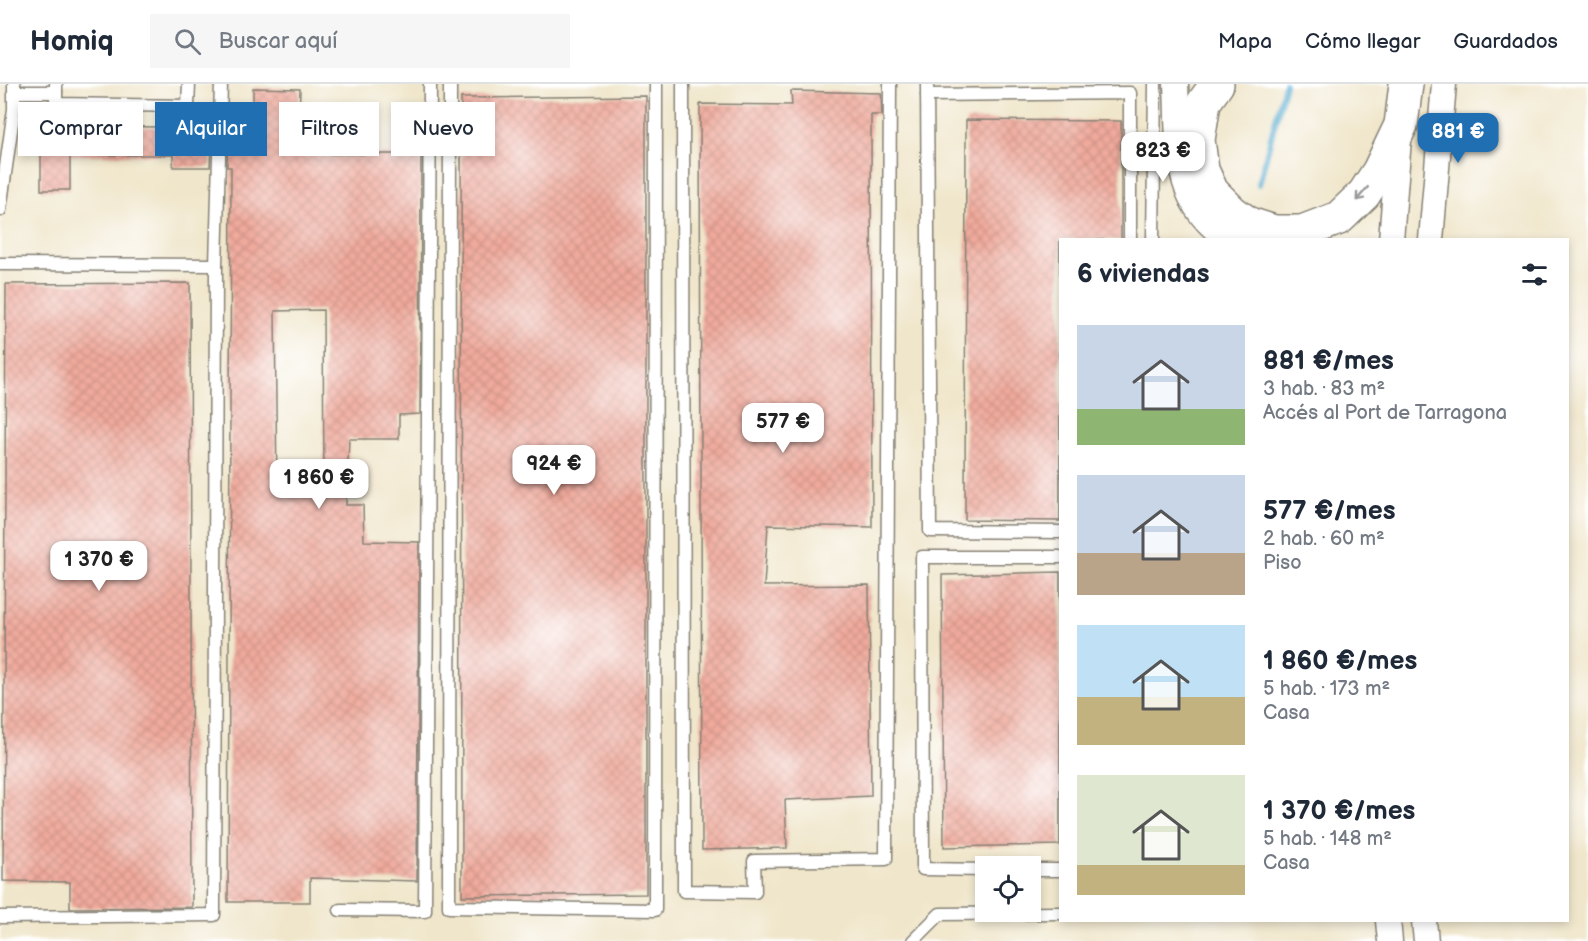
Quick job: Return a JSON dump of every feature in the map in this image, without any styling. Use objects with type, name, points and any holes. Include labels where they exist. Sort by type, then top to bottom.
[{"type":"highway","points":[[1217,84],[1204,102],[1198,140],[1202,170],[1212,192],[1232,212],[1249,224],[1274,231],[1302,232],[1339,218],[1364,194],[1379,171],[1401,125],[1406,84]]},
{"type":"street","points":[[1176,84],[1178,156],[1184,182],[1192,202],[1206,221],[1227,238]]},
{"type":"street","points":[[1431,238],[1444,84]]},
{"type":"street","points":[[1391,238],[1401,125]]},
{"type":"street","points":[[1388,922],[1390,941]]},
{"type":"street","points":[[1424,922],[1426,941]]},
{"type":"lane","points":[[0,210],[15,109],[14,88],[56,88],[56,104],[188,106],[189,84]]},
{"type":"lane","points":[[0,917],[214,915],[216,265],[222,84]]},
{"type":"lane","points":[[340,910],[425,911],[430,84]]},
{"type":"lane","points":[[450,84],[449,907],[655,910],[656,84]]},
{"type":"lane","points":[[683,84],[684,891],[755,892],[754,861],[886,859],[890,84]]},
{"type":"lane","points":[[1153,238],[1155,84]]},
{"type":"lane","points":[[1059,532],[930,531],[927,89],[1131,93],[1130,238]]},
{"type":"lane","points":[[0,264],[216,265]]},
{"type":"lane","points":[[975,870],[923,869],[922,557],[1059,557]]},
{"type":"lane","points":[[1041,870],[1059,870]]},
{"type":"lane","points":[[912,941],[940,914],[1059,913]]},
{"type":"building","points":[[253,88],[300,89],[300,102],[279,102],[279,156],[391,154],[391,156],[421,156],[420,414],[399,415],[399,439],[349,439],[346,505],[363,505],[364,541],[419,542],[417,881],[310,878],[310,902],[228,902],[231,167],[227,167],[227,156],[267,156],[267,102],[253,102]],"holes":[[[323,310],[324,491],[277,490],[275,311]]]},
{"type":"building","points":[[791,91],[881,93],[882,115],[871,115],[872,527],[768,525],[764,586],[869,585],[871,796],[785,800],[787,848],[702,850],[700,104],[792,105]]},
{"type":"building","points":[[646,96],[646,894],[462,896],[461,156],[495,156],[495,102],[461,102],[461,98]]},
{"type":"building","points":[[966,120],[1121,121],[1121,238],[1059,238],[1059,521],[965,520]]},
{"type":"building","points":[[143,127],[155,127],[155,155],[143,155]]},
{"type":"building","points":[[41,156],[70,156],[70,190],[41,190]]},
{"type":"building","points":[[173,156],[210,156],[210,167],[173,167]]},
{"type":"building","points":[[190,283],[192,907],[70,908],[70,882],[3,881],[6,284]]},
{"type":"building","points":[[1059,572],[1059,845],[944,847],[942,575]]},
{"type":"waterway","points":[[1259,184],[1285,84]]}]
